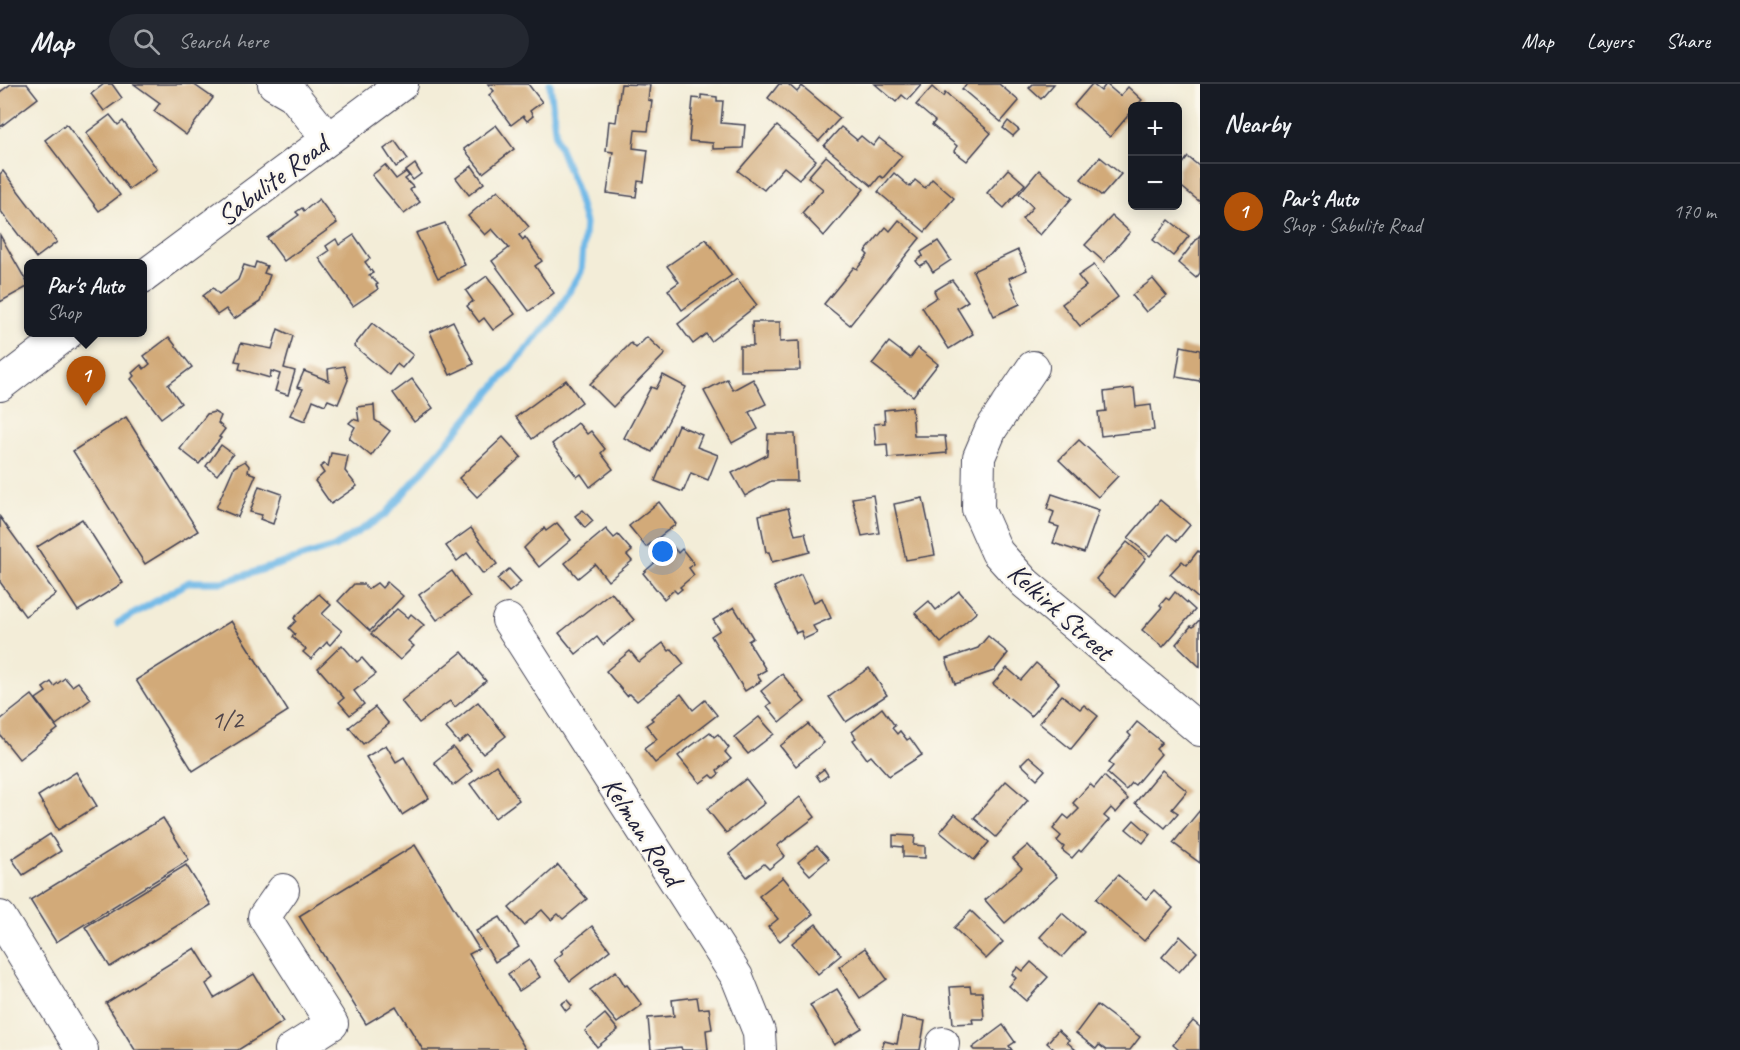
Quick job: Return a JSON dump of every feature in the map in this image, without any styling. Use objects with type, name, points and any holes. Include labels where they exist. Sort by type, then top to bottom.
[{"type":"street","points":[[274,84],[293,95],[319,145]]},
{"type":"street","name":"Sabulite Road","points":[[147,274],[402,84]]},
{"type":"street","points":[[0,385],[64,337]]},
{"type":"street","name":"Kelkirk Street","points":[[1033,367],[991,429],[979,457],[978,509],[996,552],[1025,583],[1200,730]]},
{"type":"street","name":"Kelman Road","points":[[508,620],[737,976],[759,1032],[760,1050]]},
{"type":"street","points":[[283,890],[264,917],[332,1024],[291,1050]]},
{"type":"street","points":[[0,917],[82,1050]]},
{"type":"building","points":[[11,84],[27,84],[38,98],[0,127],[0,92]]},
{"type":"building","points":[[104,84],[112,84],[122,98],[104,111],[91,94]]},
{"type":"building","points":[[134,84],[193,84],[213,98],[186,135],[154,111],[160,103]]},
{"type":"building","points":[[488,84],[528,84],[542,102],[530,111],[533,116],[527,121],[523,116],[511,125],[489,95],[494,91]]},
{"type":"building","points":[[621,84],[650,85],[648,100],[652,101],[648,131],[635,130],[633,148],[648,150],[644,182],[638,181],[636,197],[607,193],[613,152],[606,151],[609,121],[616,122]]},
{"type":"building","points":[[779,84],[788,84],[797,92],[802,86],[840,118],[819,141],[768,98]]},
{"type":"building","points":[[875,84],[922,84],[908,100],[902,95],[896,102]]},
{"type":"building","points":[[967,84],[999,84],[1019,101],[1001,122],[962,89]]},
{"type":"building","points":[[1033,84],[1054,84],[1041,99],[1029,88]]},
{"type":"building","points":[[1092,84],[1101,91],[1106,84],[1120,96],[1128,87],[1142,100],[1128,102],[1128,116],[1110,137],[1074,105]]},
{"type":"building","points":[[932,87],[943,97],[945,93],[991,133],[967,161],[954,151],[957,146],[932,125],[935,121],[916,105]]},
{"type":"building","points":[[701,95],[717,97],[717,101],[723,101],[721,123],[745,125],[743,148],[713,149],[713,143],[689,141],[693,98],[701,99]]},
{"type":"building","points":[[110,115],[118,125],[123,121],[157,169],[129,189],[86,133]]},
{"type":"building","points":[[1008,121],[1019,130],[1013,136],[1003,128]]},
{"type":"building","points":[[66,124],[120,195],[99,211],[45,140]]},
{"type":"building","points":[[496,125],[514,149],[483,173],[464,149]]},
{"type":"building","points":[[777,126],[816,160],[799,179],[784,167],[764,190],[738,171]]},
{"type":"building","points":[[841,127],[857,140],[861,136],[873,146],[879,138],[902,156],[883,178],[880,176],[872,186],[824,146]]},
{"type":"building","points":[[395,141],[408,159],[396,167],[384,149]]},
{"type":"building","points":[[826,156],[864,189],[824,236],[802,213],[823,189],[808,177]]},
{"type":"building","points":[[1100,157],[1121,174],[1102,196],[1081,179]]},
{"type":"building","points":[[1188,157],[1200,167],[1200,202],[1182,187],[1182,165]]},
{"type":"building","points":[[415,164],[421,174],[413,180],[406,171]]},
{"type":"building","points":[[385,165],[396,179],[406,172],[409,176],[405,179],[413,187],[410,190],[420,202],[404,214],[372,175]]},
{"type":"building","points":[[472,166],[484,183],[469,195],[456,178]]},
{"type":"building","points":[[1008,169],[1025,184],[1004,208],[987,193]]},
{"type":"building","points":[[1039,170],[1072,198],[1040,235],[1022,219],[1033,207],[1019,194]]},
{"type":"building","points":[[3,171],[57,242],[36,258],[0,210],[0,174]]},
{"type":"building","points":[[894,173],[910,187],[915,180],[925,188],[932,179],[954,198],[925,232],[878,192]]},
{"type":"building","points":[[498,190],[529,227],[519,235],[523,240],[525,237],[542,261],[535,266],[554,293],[529,311],[492,261],[509,248],[492,229],[485,235],[468,216]]},
{"type":"building","points":[[319,199],[337,223],[284,261],[267,238],[299,215],[296,212],[302,208],[304,211]]},
{"type":"building","points":[[1112,216],[1130,232],[1104,262],[1085,245]]},
{"type":"building","points":[[899,220],[920,238],[850,325],[824,304],[854,267],[857,269],[868,255],[865,252],[886,227],[890,231]]},
{"type":"building","points":[[1169,220],[1189,236],[1173,256],[1153,240]]},
{"type":"building","points":[[445,223],[465,265],[438,278],[416,233]]},
{"type":"building","points":[[0,235],[24,277],[24,289],[0,302]]},
{"type":"building","points":[[354,235],[370,258],[365,262],[373,273],[369,275],[378,284],[376,285],[378,289],[353,306],[319,258],[329,251],[326,246],[336,239],[339,245]]},
{"type":"building","points":[[1200,235],[1200,273],[1196,278],[1178,263]]},
{"type":"building","points":[[706,239],[732,275],[682,310],[668,290],[679,282],[667,266]]},
{"type":"building","points":[[938,241],[951,260],[933,272],[927,262],[920,266],[916,261],[923,256],[921,252]]},
{"type":"building","points":[[1018,250],[1027,270],[1009,278],[1020,304],[994,316],[973,271]]},
{"type":"building","points":[[256,262],[267,266],[264,273],[270,275],[260,302],[234,319],[226,309],[217,315],[203,296],[213,288],[219,294],[238,280],[244,265],[254,268]]},
{"type":"building","points":[[1094,265],[1118,297],[1080,326],[1062,304],[1086,286],[1078,276]]},
{"type":"building","points":[[487,276],[515,314],[493,330],[484,318],[479,322],[467,306],[473,301],[466,291]]},
{"type":"building","points":[[737,279],[757,305],[711,341],[706,334],[693,344],[678,324]]},
{"type":"building","points":[[1153,279],[1167,296],[1146,312],[1132,295]]},
{"type":"building","points":[[952,280],[968,301],[957,308],[973,334],[949,349],[922,307],[937,297],[934,291]]},
{"type":"building","points":[[453,321],[474,364],[450,375],[430,332]]},
{"type":"building","points":[[752,322],[780,322],[780,342],[799,341],[800,370],[740,371],[740,346],[753,346]]},
{"type":"building","points":[[372,323],[413,355],[402,368],[397,364],[389,375],[354,346]]},
{"type":"building","points":[[278,329],[293,336],[284,368],[295,371],[288,395],[275,391],[280,374],[271,371],[270,378],[239,369],[241,362],[235,361],[241,343],[272,349]]},
{"type":"building","points":[[169,337],[192,367],[168,385],[181,403],[161,418],[131,379],[134,376],[132,373],[141,365],[144,369],[150,364],[144,356]]},
{"type":"building","points":[[647,337],[665,354],[613,407],[590,384],[631,343],[636,348]]},
{"type":"building","points":[[889,342],[910,358],[918,348],[938,364],[913,396],[872,364]]},
{"type":"building","points":[[1181,346],[1200,350],[1200,381],[1176,377]]},
{"type":"building","points":[[344,366],[348,380],[338,404],[328,400],[325,405],[313,400],[305,421],[290,415],[303,389],[297,387],[304,371],[329,381],[328,369]]},
{"type":"building","points":[[663,375],[686,387],[652,452],[624,438],[651,387],[656,389]]},
{"type":"building","points":[[412,379],[433,408],[414,422],[393,393]]},
{"type":"building","points":[[727,379],[733,390],[753,379],[766,404],[749,412],[758,429],[732,443],[704,391]]},
{"type":"building","points":[[566,380],[582,402],[532,439],[516,417]]},
{"type":"building","points":[[1134,388],[1136,407],[1151,405],[1154,430],[1101,436],[1098,412],[1106,411],[1104,392]]},
{"type":"building","points":[[374,405],[375,420],[390,431],[371,456],[349,438],[355,427],[349,423],[353,419],[359,421],[357,407]]},
{"type":"building","points":[[912,407],[914,436],[945,436],[947,453],[888,458],[887,444],[876,445],[874,424],[885,423],[884,410]]},
{"type":"building","points":[[214,412],[221,416],[218,423],[225,429],[219,437],[221,438],[199,464],[180,449],[207,414]]},
{"type":"building","points":[[126,417],[198,531],[145,564],[73,451]]},
{"type":"building","points":[[578,423],[587,434],[591,431],[605,449],[601,453],[613,469],[590,487],[581,474],[577,477],[552,444]]},
{"type":"building","points":[[678,425],[702,435],[697,447],[718,455],[708,480],[691,473],[683,492],[655,481]]},
{"type":"building","points":[[768,434],[795,434],[797,481],[771,481],[745,496],[732,473],[767,455]]},
{"type":"building","points":[[503,437],[521,457],[477,497],[459,478]]},
{"type":"building","points":[[1079,440],[1118,476],[1098,497],[1059,460]]},
{"type":"building","points":[[221,445],[233,454],[217,475],[206,466]]},
{"type":"building","points":[[331,453],[348,456],[345,471],[357,486],[331,504],[315,481],[324,473],[320,467],[324,464],[328,467]]},
{"type":"building","points":[[245,461],[249,466],[248,472],[256,475],[238,517],[216,508],[234,467]]},
{"type":"building","points":[[259,486],[282,494],[273,524],[260,519],[262,515],[250,512]]},
{"type":"building","points":[[1052,494],[1099,510],[1084,553],[1053,543],[1059,527],[1050,524],[1054,512],[1047,509]]},
{"type":"building","points":[[873,495],[879,533],[862,536],[852,498]]},
{"type":"building","points":[[923,498],[935,555],[906,560],[894,504]]},
{"type":"building","points":[[1160,500],[1190,525],[1177,541],[1168,534],[1150,556],[1128,538]]},
{"type":"building","points":[[659,502],[676,524],[646,547],[629,526]]},
{"type":"building","points":[[788,508],[795,535],[805,533],[810,552],[772,562],[769,552],[766,552],[759,515]]},
{"type":"building","points":[[583,510],[593,521],[585,528],[575,516]]},
{"type":"building","points":[[0,517],[56,594],[25,616],[0,582]]},
{"type":"building","points":[[82,519],[123,583],[78,611],[37,547]]},
{"type":"building","points":[[557,523],[571,540],[539,567],[524,548],[544,528],[546,531]]},
{"type":"building","points":[[471,528],[497,564],[483,574],[467,553],[457,561],[446,546]]},
{"type":"building","points":[[606,529],[614,538],[618,535],[632,551],[627,555],[632,561],[608,581],[595,564],[578,578],[565,563]]},
{"type":"building","points":[[1127,542],[1146,558],[1116,596],[1096,579]]},
{"type":"building","points":[[673,547],[678,553],[682,549],[694,564],[689,568],[694,575],[680,587],[682,589],[677,593],[674,590],[664,599],[643,573]]},
{"type":"building","points":[[1198,551],[1200,553],[1200,600],[1170,574],[1182,561],[1187,565]]},
{"type":"building","points":[[509,569],[521,582],[509,592],[497,579]]},
{"type":"building","points":[[452,571],[470,597],[437,620],[419,595]]},
{"type":"building","points":[[801,574],[814,602],[822,598],[831,618],[813,626],[817,633],[804,639],[801,631],[796,633],[774,587]]},
{"type":"building","points":[[387,582],[403,596],[370,631],[338,601],[354,584],[363,584],[368,589],[377,583],[382,588]]},
{"type":"building","points":[[959,591],[977,612],[941,643],[915,613],[929,601],[936,610]]},
{"type":"building","points":[[611,592],[634,620],[603,645],[597,637],[576,654],[559,633]]},
{"type":"building","points":[[1175,592],[1195,610],[1163,647],[1142,630],[1162,607],[1160,605],[1166,598],[1169,600]]},
{"type":"building","points":[[319,594],[331,605],[322,614],[342,631],[330,645],[327,642],[311,659],[303,652],[306,649],[292,637],[295,634],[289,628],[296,621],[294,618]]},
{"type":"building","points":[[734,607],[753,638],[748,641],[766,670],[757,675],[761,681],[745,691],[711,636],[720,630],[713,620]]},
{"type":"building","points":[[397,609],[408,618],[411,614],[424,625],[408,641],[414,646],[400,660],[371,634]]},
{"type":"building","points":[[1200,619],[1200,667],[1176,644]]},
{"type":"building","points":[[231,621],[288,711],[193,771],[136,680]]},
{"type":"building","points":[[988,636],[1008,653],[994,671],[955,684],[946,659],[978,648]]},
{"type":"building","points":[[663,643],[669,651],[672,649],[684,664],[637,701],[630,694],[627,696],[606,671],[630,651],[639,662]]},
{"type":"building","points":[[342,645],[357,662],[362,658],[376,674],[354,691],[364,704],[350,715],[339,702],[344,698],[318,668]]},
{"type":"building","points":[[462,652],[486,681],[455,707],[450,701],[419,723],[401,701]]},
{"type":"building","points":[[1036,663],[1059,683],[1031,716],[993,684],[1007,668],[1021,680]]},
{"type":"building","points":[[869,668],[887,695],[846,722],[829,697]]},
{"type":"building","points":[[782,674],[805,702],[780,722],[767,706],[771,703],[761,691]]},
{"type":"building","points":[[65,678],[72,686],[78,682],[91,699],[56,725],[36,699],[46,692],[43,688],[51,682],[54,686]]},
{"type":"building","points":[[681,694],[693,710],[705,700],[717,715],[655,763],[644,749],[657,739],[646,725],[653,720],[651,718]]},
{"type":"building","points":[[32,695],[58,729],[19,759],[0,735],[0,720]]},
{"type":"building","points":[[1062,695],[1080,709],[1084,705],[1098,716],[1071,749],[1039,723]]},
{"type":"building","points":[[478,702],[506,736],[483,754],[468,736],[459,743],[446,728]]},
{"type":"building","points":[[375,707],[389,724],[363,744],[349,727]]},
{"type":"building","points":[[882,708],[895,726],[892,728],[897,734],[900,731],[907,740],[910,738],[922,755],[889,776],[871,756],[867,759],[853,740],[856,738],[852,732]]},
{"type":"building","points":[[759,717],[774,734],[748,754],[734,737]]},
{"type":"building","points":[[1137,722],[1162,742],[1156,749],[1161,754],[1135,785],[1132,783],[1126,790],[1107,773],[1113,766],[1109,762],[1131,736],[1128,733]]},
{"type":"building","points":[[808,724],[824,743],[796,766],[780,746]]},
{"type":"building","points":[[710,732],[714,737],[718,734],[729,748],[725,752],[731,759],[717,770],[719,774],[714,778],[711,775],[700,783],[678,756]]},
{"type":"building","points":[[386,745],[396,762],[404,757],[429,798],[402,815],[366,757]]},
{"type":"building","points":[[453,747],[472,771],[453,786],[434,762]]},
{"type":"building","points":[[1029,756],[1045,770],[1037,779],[1021,764]]},
{"type":"building","points":[[496,765],[519,800],[495,818],[470,784]]},
{"type":"building","points":[[824,769],[828,775],[820,781],[816,775]]},
{"type":"building","points":[[1162,770],[1187,791],[1172,809],[1178,813],[1165,828],[1135,803]]},
{"type":"building","points":[[76,772],[97,806],[58,830],[38,796]]},
{"type":"building","points":[[1104,776],[1128,799],[1116,813],[1111,808],[1104,816],[1109,820],[1081,852],[1079,850],[1072,858],[1062,850],[1064,847],[1057,841],[1061,836],[1053,829],[1064,815],[1069,819],[1079,809],[1073,803],[1090,784],[1094,788]]},
{"type":"building","points":[[746,779],[765,803],[726,833],[707,809]]},
{"type":"building","points":[[1006,781],[1028,800],[996,837],[974,818]]},
{"type":"building","points":[[800,797],[815,817],[777,846],[785,856],[769,869],[764,864],[747,877],[729,854]]},
{"type":"building","points":[[1200,810],[1200,863],[1173,843]]},
{"type":"building","points":[[955,814],[989,842],[974,860],[940,832]]},
{"type":"building","points":[[163,818],[189,860],[56,942],[30,900]]},
{"type":"building","points":[[1134,820],[1150,834],[1143,843],[1126,829]]},
{"type":"building","points":[[50,834],[61,851],[23,875],[12,859]]},
{"type":"building","points":[[893,835],[915,836],[914,845],[925,846],[925,858],[903,857],[903,847],[893,846]]},
{"type":"building","points":[[415,845],[479,949],[469,954],[526,1050],[423,1050],[396,1006],[366,1024],[299,916]]},
{"type":"building","points":[[1028,845],[1057,877],[1005,923],[985,900],[1022,868],[1013,858]]},
{"type":"building","points":[[817,846],[829,859],[810,875],[798,862]]},
{"type":"building","points":[[186,865],[211,905],[110,967],[85,927]]},
{"type":"building","points":[[558,865],[587,899],[563,919],[558,914],[551,920],[542,910],[524,925],[509,908]]},
{"type":"building","points":[[1118,875],[1146,899],[1154,890],[1173,908],[1144,941],[1096,899]]},
{"type":"building","points":[[783,877],[813,914],[780,941],[768,927],[778,919],[759,896]]},
{"type":"building","points":[[971,911],[1003,942],[986,959],[954,928]]},
{"type":"building","points":[[1062,913],[1084,932],[1062,957],[1040,937]]},
{"type":"building","points":[[500,917],[519,947],[495,962],[476,931]]},
{"type":"building","points":[[816,924],[841,955],[818,974],[792,943]]},
{"type":"building","points":[[592,926],[610,950],[570,981],[554,960],[563,953],[561,951]]},
{"type":"building","points":[[1180,936],[1197,952],[1179,972],[1162,957]]},
{"type":"building","points":[[195,948],[214,978],[206,984],[214,998],[254,974],[283,1022],[238,1050],[135,1050],[106,1003]]},
{"type":"building","points":[[865,948],[887,979],[860,998],[839,967]]},
{"type":"building","points":[[529,960],[540,977],[519,991],[508,974]]},
{"type":"building","points":[[1031,962],[1048,977],[1026,1001],[1009,986],[1016,978],[1012,974],[1018,967],[1023,971]]},
{"type":"building","points":[[616,971],[625,986],[627,985],[642,1005],[617,1023],[590,990]]},
{"type":"building","points":[[970,986],[971,992],[982,992],[984,1019],[972,1019],[973,1023],[953,1024],[950,987]]},
{"type":"building","points":[[837,989],[862,1028],[834,1045],[810,1005]]},
{"type":"building","points":[[697,997],[699,1009],[709,1008],[712,1029],[706,1030],[708,1050],[682,1050],[681,1047],[651,1050],[648,1018],[674,1016],[672,1000]]},
{"type":"building","points":[[567,1000],[572,1006],[566,1011],[561,1004]]},
{"type":"building","points":[[1097,1005],[1140,1037],[1130,1050],[1106,1050],[1099,1045],[1096,1049],[1076,1033]]},
{"type":"building","points":[[605,1014],[618,1030],[597,1047],[585,1031]]},
{"type":"building","points":[[902,1017],[925,1021],[920,1050],[882,1050],[884,1041],[897,1044]]},
{"type":"building","points":[[1193,1021],[1200,1027],[1200,1050],[1179,1050],[1173,1045]]},
{"type":"building","points":[[1003,1025],[1015,1042],[1009,1046],[1012,1050],[974,1050],[972,1048]]},
{"type":"building","points":[[1058,1030],[1076,1050],[1055,1050],[1047,1043]]},
{"type":"waterway","points":[[118,623],[189,582],[223,582],[334,547],[386,514],[554,317],[581,272],[585,223],[575,187],[556,138],[550,84]]},
{"type":"place","name":"Par's Auto","points":[[86,406]]}]
